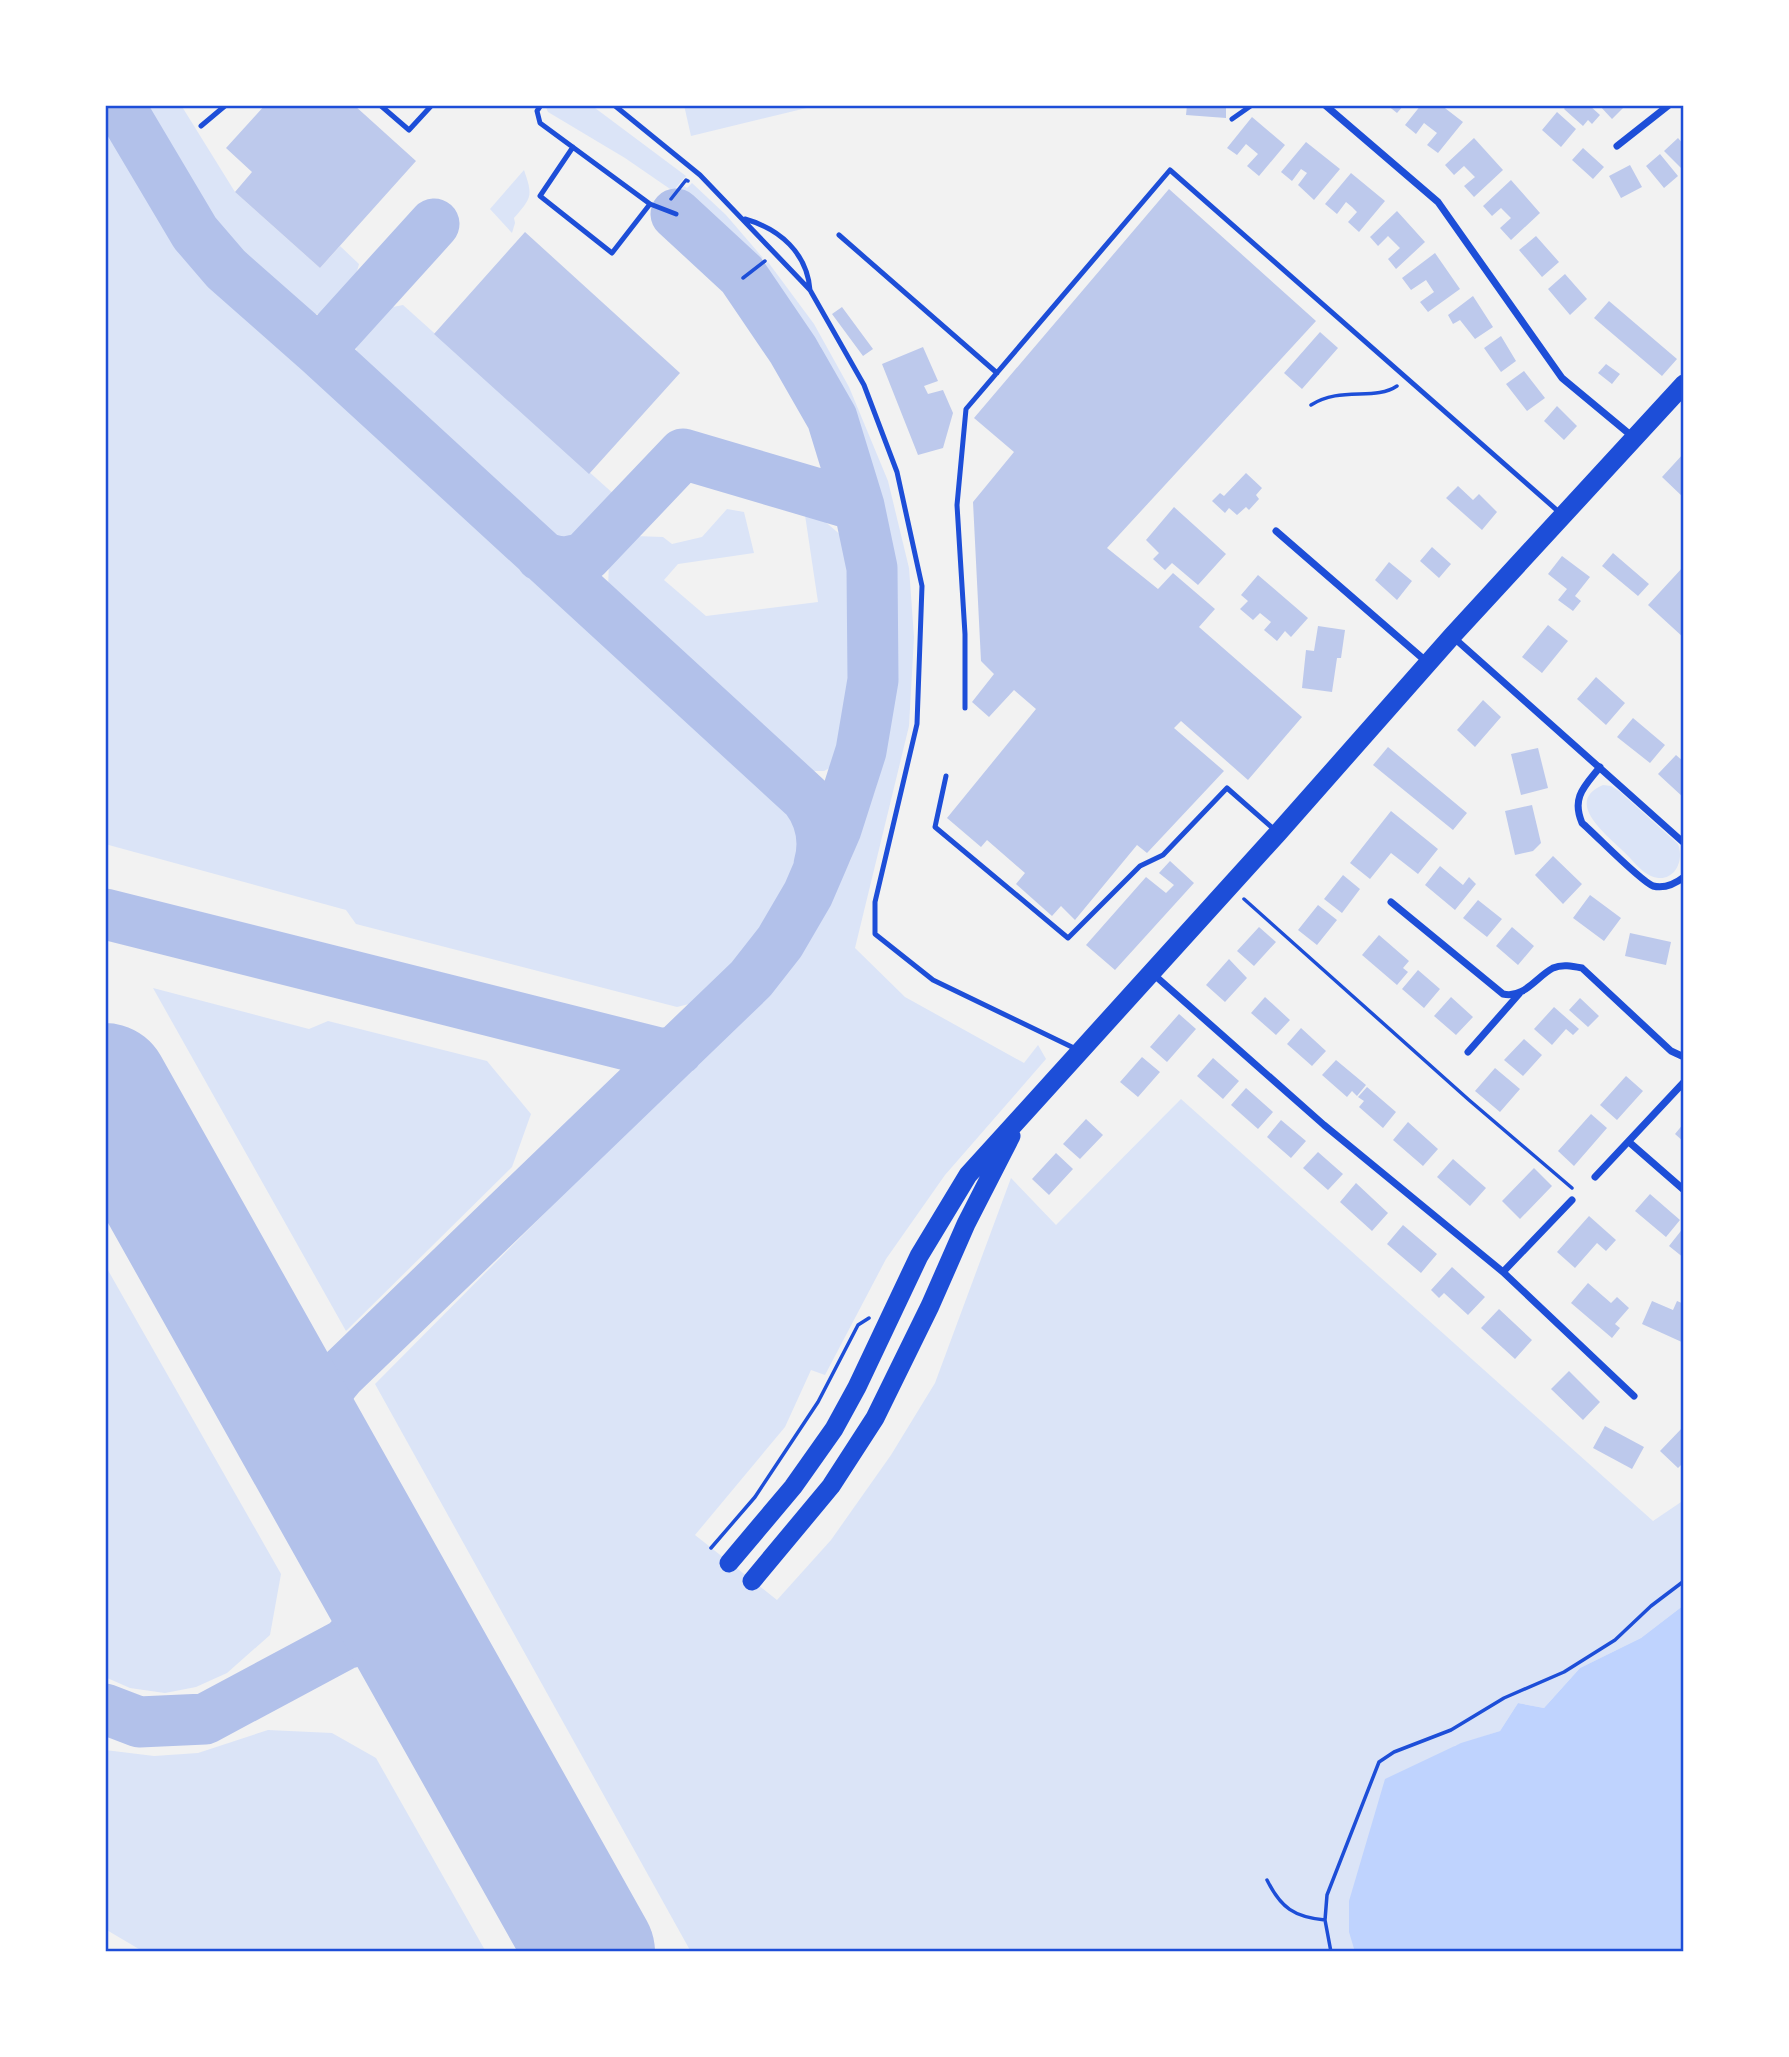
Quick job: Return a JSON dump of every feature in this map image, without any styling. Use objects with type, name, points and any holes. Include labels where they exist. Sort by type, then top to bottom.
[{"type":"highway","points":[[729,1563],[793,1487],[834,1429],[857,1387],[919,1256],[968,1174],[1278,833],[1452,636],[1684,384]]},
{"type":"highway","points":[[752,1581],[831,1486],[875,1418],[930,1306],[966,1224],[1021,1116]]},
{"type":"street","points":[[1325,105],[1438,202],[1562,378],[1633,437]]},
{"type":"street","points":[[1617,146],[1669,105]]},
{"type":"street","points":[[1276,531],[1428,664]]},
{"type":"street","points":[[1452,636],[1684,844]]},
{"type":"street","points":[[1600,767],[1578,800],[1577,810],[1583,823],[1645,881],[1664,887],[1684,877]]},
{"type":"street","points":[[1391,902],[1503,994],[1519,994]]},
{"type":"street","points":[[1468,1052],[1519,994],[1554,967],[1568,965],[1582,968],[1671,1051],[1684,1057]]},
{"type":"street","points":[[1152,972],[1324,1125],[1503,1272],[1634,1396]]},
{"type":"street","points":[[1595,1177],[1684,1082]]},
{"type":"street","points":[[1629,1142],[1684,1190]]},
{"type":"street","points":[[1503,1272],[1572,1200]]},
{"type":"lane","points":[[201,126],[226,105]]},
{"type":"lane","points":[[380,105],[409,130],[432,105]]},
{"type":"lane","points":[[541,105],[537,111],[540,123],[650,204],[676,214]]},
{"type":"lane","points":[[614,105],[696,171],[810,290],[864,384],[897,472],[922,586],[918,724],[874,902],[875,934],[933,980],[1079,1051]]},
{"type":"lane","points":[[1232,119],[1252,105]]},
{"type":"lane","points":[[573,147],[540,196],[612,253],[650,204]]},
{"type":"lane","points":[[965,708],[965,634],[957,505],[966,410],[1170,170],[1563,515]]},
{"type":"lane","points":[[742,218],[761,223],[781,237],[802,258],[810,290]]},
{"type":"lane","points":[[839,235],[997,373]]},
{"type":"lane","points":[[946,776],[935,827],[1068,938],[1140,866],[1163,855],[1227,788],[1278,833]]},
{"type":"path","points":[[663,209],[696,171]]},
{"type":"path","points":[[743,278],[775,253]]},
{"type":"path","points":[[1311,405],[1331,395],[1392,389],[1405,376]]},
{"type":"path","points":[[1229,887],[1578,1194],[1572,1200]]},
{"type":"path","points":[[711,1548],[755,1497],[818,1402],[858,1325],[867,1320]]},
{"type":"path","points":[[1331,1952],[1325,1920],[1327,1895],[1379,1762],[1394,1752],[1451,1730],[1504,1698],[1563,1672],[1615,1640],[1651,1606],[1684,1581]]},
{"type":"path","points":[[1266,1880],[1273,1893],[1291,1912],[1305,1918],[1325,1920]]},
{"type":"shaded area","points":[[140,105],[181,105],[235,192],[320,268],[340,246],[359,264],[351,292],[330,314],[309,314],[225,246]]},
{"type":"shaded area","points":[[545,105],[591,105],[686,176],[673,191],[625,158],[548,112]]},
{"type":"shaded area","points":[[684,105],[819,105],[691,136]]},
{"type":"shaded area","points":[[105,120],[186,259],[797,815],[805,843],[794,872],[761,926],[705,1000],[677,1007],[356,924],[346,910],[105,844]]},
{"type":"shaded area","points":[[524,170],[530,191],[514,218],[512,233],[490,209]]},
{"type":"shaded area","points":[[692,183],[726,215],[763,258],[753,267],[717,229],[676,194]]},
{"type":"shaded area","points":[[768,262],[814,324],[849,387],[888,481],[909,568],[914,637],[909,726],[855,948],[905,997],[1024,1063],[1038,1045],[1046,1059],[945,1175],[886,1259],[825,1375],[811,1370],[785,1427],[695,1535],[777,1600],[831,1540],[891,1455],[935,1383],[1011,1178],[1056,1225],[1181,1099],[1653,1521],[1684,1500],[1684,1605],[1641,1638],[1580,1668],[1544,1708],[1518,1703],[1500,1731],[1454,1746],[1527,1952],[691,1952],[375,1384],[760,996],[823,916],[851,859],[876,787],[889,722],[895,649],[891,581],[879,507],[875,503],[875,491],[864,453],[819,359],[821,347],[803,320],[787,310],[757,272]]},
{"type":"shaded area","points":[[403,305],[616,496],[599,525],[584,535],[551,537],[367,371],[356,356],[357,336],[367,318],[378,310]]},
{"type":"shaded area","points":[[727,509],[744,512],[754,553],[678,564],[664,580],[706,616],[818,602],[805,515],[822,519],[843,537],[851,604],[850,682],[837,764],[824,771],[808,771],[608,592],[609,558],[634,536],[663,537],[672,544],[702,537]]},
{"type":"shaded area","points":[[1603,785],[1619,791],[1678,844],[1680,858],[1671,875],[1659,878],[1647,874],[1599,828],[1588,809],[1587,800],[1592,792]]},
{"type":"shaded area","points":[[153,988],[309,1029],[328,1021],[487,1061],[531,1114],[512,1167],[346,1331]]},
{"type":"shaded area","points":[[105,1265],[281,1574],[270,1635],[227,1673],[196,1687],[165,1693],[130,1688],[105,1677]]},
{"type":"shaded area","points":[[268,1730],[332,1733],[376,1758],[486,1952],[144,1952],[105,1929],[105,1750],[154,1756],[198,1753]]},
{"type":"water","points":[[1684,1605],[1684,1952],[1355,1952],[1349,1932],[1349,1901],[1385,1779],[1461,1743],[1500,1731],[1518,1703],[1544,1708],[1580,1668],[1641,1638]]},
{"type":"building","points":[[265,105],[354,105],[416,161],[320,268],[235,192],[252,172],[226,148]]},
{"type":"building","points":[[1187,105],[1226,105],[1226,118],[1186,115]]},
{"type":"building","points":[[1387,105],[1404,105],[1397,113]]},
{"type":"building","points":[[1421,105],[1441,105],[1463,122],[1438,153],[1427,145],[1437,133],[1424,123],[1416,134],[1405,125]]},
{"type":"building","points":[[1567,105],[1589,105],[1600,115],[1592,124],[1588,120],[1583,126],[1564,109]]},
{"type":"building","points":[[1599,105],[1626,105],[1612,119]]},
{"type":"building","points":[[1557,112],[1576,129],[1561,147],[1542,130]]},
{"type":"building","points":[[1252,117],[1285,145],[1259,176],[1247,166],[1258,154],[1246,144],[1237,155],[1227,148]]},
{"type":"building","points":[[1474,138],[1503,170],[1474,197],[1464,186],[1475,177],[1464,166],[1454,175],[1445,165]]},
{"type":"building","points":[[1678,138],[1684,145],[1682,169],[1664,151]]},
{"type":"building","points":[[1306,142],[1340,169],[1314,200],[1298,185],[1307,173],[1301,169],[1292,181],[1281,172]]},
{"type":"building","points":[[1583,148],[1604,167],[1593,179],[1572,160]]},
{"type":"building","points":[[1660,154],[1678,176],[1664,188],[1646,166]]},
{"type":"building","points":[[1630,165],[1642,187],[1621,198],[1609,176]]},
{"type":"building","points":[[1351,173],[1385,201],[1359,232],[1348,222],[1357,212],[1346,202],[1337,214],[1325,204]]},
{"type":"building","points":[[1511,180],[1540,213],[1511,240],[1500,228],[1511,218],[1501,208],[1492,216],[1483,206]]},
{"type":"building","points":[[1169,189],[1316,321],[1107,548],[1158,589],[1173,573],[1215,609],[1199,627],[1302,717],[1248,780],[1181,721],[1174,728],[1224,771],[1147,853],[1137,845],[1075,920],[1061,906],[1052,916],[1016,884],[1025,873],[987,840],[981,847],[947,818],[1036,709],[1014,690],[989,717],[972,702],[994,674],[981,661],[973,502],[1014,452],[974,418]]},
{"type":"building","points":[[1397,211],[1425,242],[1396,269],[1388,259],[1400,248],[1388,236],[1378,246],[1370,237]]},
{"type":"building","points":[[525,232],[680,373],[589,474],[434,334]]},
{"type":"building","points":[[1536,236],[1559,262],[1542,277],[1519,250]]},
{"type":"building","points":[[1435,253],[1460,289],[1428,312],[1420,302],[1434,292],[1426,280],[1411,290],[1402,278]]},
{"type":"building","points":[[1565,274],[1587,299],[1570,315],[1548,289]]},
{"type":"building","points":[[1473,296],[1493,327],[1475,339],[1460,320],[1453,324],[1448,315]]},
{"type":"building","points":[[1609,301],[1677,359],[1662,376],[1594,318]]},
{"type":"building","points":[[842,307],[873,349],[863,356],[832,314]]},
{"type":"building","points":[[1320,332],[1338,348],[1302,389],[1284,373]]},
{"type":"building","points":[[1501,336],[1516,361],[1501,372],[1484,348]]},
{"type":"building","points":[[923,347],[938,381],[924,386],[928,394],[943,390],[953,413],[943,448],[918,455],[882,364]]},
{"type":"building","points":[[1606,364],[1620,374],[1612,384],[1598,373]]},
{"type":"building","points":[[1524,371],[1545,398],[1527,411],[1506,384]]},
{"type":"building","points":[[1557,406],[1577,426],[1564,440],[1544,421]]},
{"type":"building","points":[[1684,453],[1684,498],[1662,477]]},
{"type":"building","points":[[1246,473],[1262,488],[1256,495],[1259,499],[1249,510],[1246,507],[1237,515],[1229,508],[1225,513],[1212,501],[1220,493],[1224,496]]},
{"type":"building","points":[[1458,486],[1473,500],[1479,494],[1497,512],[1482,530],[1446,498]]},
{"type":"building","points":[[1174,507],[1226,554],[1198,585],[1172,563],[1165,570],[1153,559],[1159,553],[1146,540]]},
{"type":"building","points":[[1432,547],[1451,564],[1439,578],[1420,561]]},
{"type":"building","points":[[1613,553],[1649,584],[1638,596],[1602,566]]},
{"type":"building","points":[[1562,556],[1590,577],[1575,596],[1581,601],[1573,611],[1558,600],[1567,589],[1548,574]]},
{"type":"building","points":[[1389,562],[1412,581],[1397,600],[1375,580]]},
{"type":"building","points":[[1684,566],[1684,638],[1648,605]]},
{"type":"building","points":[[1258,575],[1308,618],[1291,637],[1285,631],[1277,641],[1264,630],[1271,622],[1260,613],[1253,620],[1240,609],[1248,601],[1241,595]]},
{"type":"building","points":[[1548,625],[1568,641],[1542,673],[1522,657]]},
{"type":"building","points":[[1318,626],[1345,630],[1332,692],[1302,688],[1306,650],[1314,651]]},
{"type":"building","points":[[1596,677],[1625,703],[1606,725],[1577,699]]},
{"type":"building","points":[[1483,700],[1501,717],[1475,747],[1457,730]]},
{"type":"building","points":[[1633,718],[1665,745],[1650,763],[1617,737]]},
{"type":"building","points":[[1388,747],[1467,813],[1453,830],[1373,765]]},
{"type":"building","points":[[1538,748],[1548,788],[1521,795],[1511,754]]},
{"type":"building","points":[[1676,755],[1684,762],[1684,798],[1658,774]]},
{"type":"building","points":[[1532,805],[1541,843],[1533,851],[1515,855],[1505,811]]},
{"type":"building","points":[[1391,811],[1438,849],[1418,874],[1391,853],[1370,879],[1350,863]]},
{"type":"building","points":[[1553,856],[1582,884],[1563,904],[1535,875]]},
{"type":"building","points":[[1170,861],[1194,883],[1115,970],[1086,945],[1146,877],[1166,893],[1174,885],[1159,873]]},
{"type":"building","points":[[1440,866],[1463,885],[1469,877],[1476,884],[1455,910],[1425,885]]},
{"type":"building","points":[[1343,875],[1360,889],[1342,913],[1324,899]]},
{"type":"building","points":[[1590,895],[1621,918],[1604,941],[1573,918]]},
{"type":"building","points":[[1478,900],[1502,919],[1487,937],[1463,918]]},
{"type":"building","points":[[1318,905],[1337,920],[1317,945],[1298,930]]},
{"type":"building","points":[[1259,927],[1276,942],[1254,966],[1237,951]]},
{"type":"building","points":[[1512,927],[1534,946],[1518,965],[1496,946]]},
{"type":"building","points":[[1630,933],[1671,942],[1666,965],[1625,956]]},
{"type":"building","points":[[1379,935],[1409,961],[1403,968],[1408,972],[1397,985],[1362,955]]},
{"type":"building","points":[[1229,959],[1247,978],[1225,1002],[1206,985]]},
{"type":"building","points":[[1418,970],[1440,989],[1424,1008],[1402,989]]},
{"type":"building","points":[[1265,997],[1290,1020],[1276,1035],[1251,1013]]},
{"type":"building","points":[[1451,997],[1473,1017],[1456,1035],[1434,1016]]},
{"type":"building","points":[[1580,998],[1599,1016],[1588,1027],[1569,1010]]},
{"type":"building","points":[[1554,1007],[1579,1029],[1573,1035],[1566,1029],[1552,1045],[1534,1029]]},
{"type":"building","points":[[1179,1014],[1196,1029],[1167,1062],[1150,1047]]},
{"type":"building","points":[[1301,1028],[1326,1051],[1312,1066],[1287,1044]]},
{"type":"building","points":[[1524,1039],[1542,1055],[1523,1076],[1504,1060]]},
{"type":"building","points":[[1142,1057],[1160,1072],[1138,1097],[1120,1082]]},
{"type":"building","points":[[1213,1058],[1239,1081],[1223,1099],[1197,1076]]},
{"type":"building","points":[[1336,1060],[1366,1085],[1357,1096],[1352,1091],[1347,1097],[1322,1075]]},
{"type":"building","points":[[1495,1068],[1520,1089],[1500,1112],[1475,1091]]},
{"type":"building","points":[[1626,1076],[1643,1091],[1617,1120],[1600,1105]]},
{"type":"building","points":[[1367,1087],[1396,1112],[1383,1128],[1359,1107],[1364,1101],[1358,1097]]},
{"type":"building","points":[[1246,1088],[1273,1112],[1258,1129],[1231,1105]]},
{"type":"building","points":[[1591,1114],[1607,1128],[1574,1166],[1558,1151]]},
{"type":"building","points":[[1086,1119],[1103,1135],[1080,1159],[1063,1144]]},
{"type":"building","points":[[1281,1120],[1306,1141],[1291,1158],[1267,1137]]},
{"type":"building","points":[[1408,1122],[1438,1149],[1423,1166],[1393,1140]]},
{"type":"building","points":[[1684,1123],[1684,1142],[1675,1134]]},
{"type":"building","points":[[1318,1152],[1343,1174],[1328,1190],[1303,1168]]},
{"type":"building","points":[[1056,1153],[1073,1169],[1049,1195],[1032,1179]]},
{"type":"building","points":[[1453,1159],[1486,1188],[1470,1206],[1437,1177]]},
{"type":"building","points":[[1534,1168],[1552,1186],[1520,1219],[1502,1201]]},
{"type":"building","points":[[1356,1183],[1388,1213],[1372,1231],[1340,1202]]},
{"type":"building","points":[[1650,1194],[1680,1220],[1666,1237],[1635,1211]]},
{"type":"building","points":[[1589,1216],[1616,1240],[1606,1251],[1597,1243],[1575,1268],[1557,1252]]},
{"type":"building","points":[[1403,1225],[1437,1254],[1421,1273],[1387,1244]]},
{"type":"building","points":[[1684,1227],[1684,1258],[1669,1246]]},
{"type":"building","points":[[1452,1267],[1485,1297],[1468,1315],[1444,1293],[1439,1298],[1431,1290]]},
{"type":"building","points":[[1588,1283],[1611,1303],[1617,1297],[1629,1308],[1615,1324],[1620,1328],[1612,1338],[1571,1303]]},
{"type":"building","points":[[1652,1301],[1673,1310],[1677,1301],[1684,1304],[1684,1343],[1642,1324]]},
{"type":"building","points":[[1499,1309],[1532,1340],[1515,1359],[1481,1328]]},
{"type":"building","points":[[1569,1371],[1600,1402],[1583,1420],[1551,1389]]},
{"type":"building","points":[[1605,1426],[1644,1447],[1632,1469],[1593,1448]]},
{"type":"building","points":[[1684,1426],[1684,1462],[1678,1468],[1660,1451]]},
{"type":"taxiway","points":[[119,105],[195,233],[226,269],[806,798],[821,830],[819,865]]},
{"type":"taxiway","points":[[340,1375],[751,979],[780,942],[808,894],[836,829],[861,751],[873,680],[872,568],[859,506],[832,418],[793,350],[742,275],[676,214]]},
{"type":"taxiway","points":[[319,351],[434,224]]},
{"type":"taxiway","points":[[541,556],[563,562],[586,556],[683,454],[859,506]]},
{"type":"taxiway","points":[[105,914],[663,1054],[678,1050]]},
{"type":"taxiway","points":[[235,1322],[268,1362],[288,1377],[313,1382],[340,1375],[319,1404],[313,1428],[317,1454],[328,1487]]},
{"type":"taxiway","points":[[370,1560],[375,1597],[369,1615],[345,1644],[371,1636],[400,1642],[415,1653],[435,1675]]},
{"type":"taxiway","points":[[105,1709],[139,1722],[205,1719],[345,1644]]},
{"type":"runway","points":[[105,1087],[591,1952]]}]
